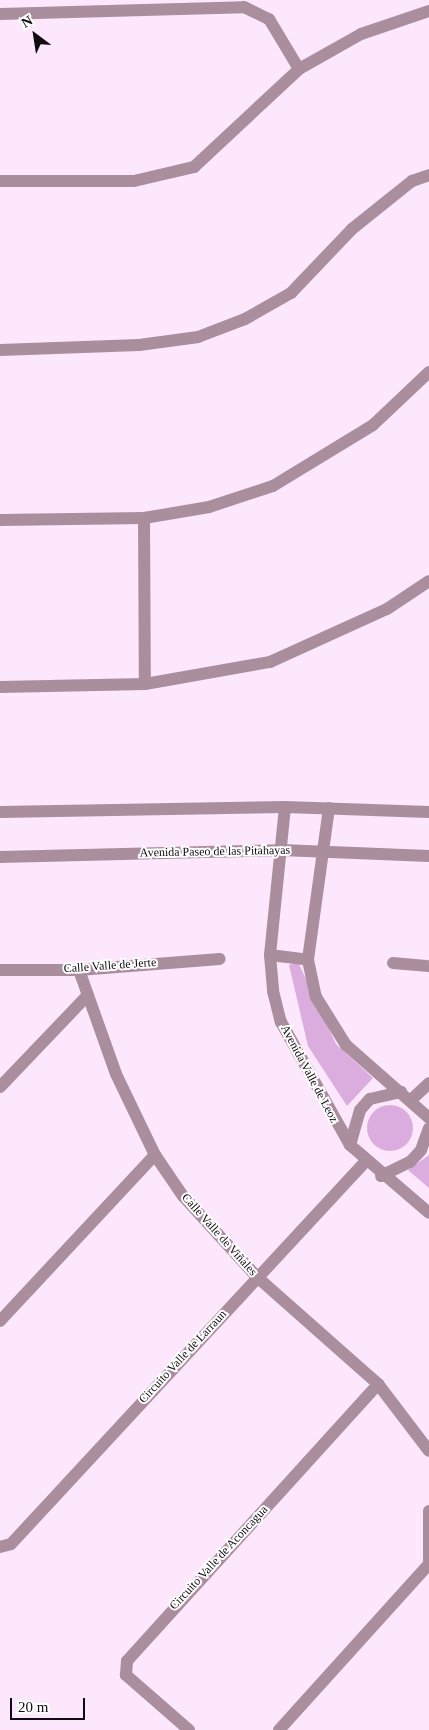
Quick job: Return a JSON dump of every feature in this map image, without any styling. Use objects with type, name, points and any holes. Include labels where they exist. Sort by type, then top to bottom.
[{"type":"street","points":[[0,14],[244,7],[269,19],[299,68]]},
{"type":"street","points":[[0,181],[134,181],[194,167],[299,68],[361,34],[429,11]]},
{"type":"street","points":[[0,350],[139,345],[198,337],[245,319],[291,293],[352,229],[412,181],[429,175]]},
{"type":"street","points":[[0,520],[144,518],[209,507],[273,486],[374,425],[429,372]]},
{"type":"street","points":[[144,518],[145,684]]},
{"type":"street","points":[[0,687],[145,684],[270,662],[387,610],[429,581]]},
{"type":"street","points":[[0,812],[285,807],[429,812]]},
{"type":"street","name":"Avenida Valle de Leoz","points":[[285,807],[270,955],[272,991],[281,1022],[350,1145],[381,1176],[429,1213]]},
{"type":"street","points":[[330,808],[322,852],[308,960],[316,997],[329,1022],[346,1045],[411,1100],[429,1118]]},
{"type":"street","name":"Avenida Paseo de las Pitahayas","points":[[0,857],[281,850],[429,856]]},
{"type":"street","points":[[270,955],[308,960]]},
{"type":"street","name":"Calle Valle de Jerte","points":[[0,970],[79,970],[220,959]]},
{"type":"street","points":[[394,963],[429,966]]},
{"type":"street","name":"Calle Valle de Viñales","points":[[79,970],[116,1074],[155,1155],[183,1196],[257,1277],[378,1384],[429,1451]]},
{"type":"street","points":[[0,1087],[88,994]]},
{"type":"street","points":[[411,1100],[429,1083]]},
{"type":"street","points":[[350,1145],[360,1110],[370,1099],[401,1092]]},
{"type":"street","points":[[381,1176],[410,1162],[421,1150],[429,1128]]},
{"type":"street","points":[[0,1321],[155,1155]]},
{"type":"street","name":"Circuito Valle de Larraun","points":[[0,1547],[11,1544],[365,1162]]},
{"type":"street","name":"Circuito Valle de Aconcagua","points":[[189,1730],[126,1675],[127,1661],[378,1384]]},
{"type":"street","points":[[279,1730],[429,1566],[429,1511]]},
{"type":"shaded area","points":[[298,962],[336,1044],[373,1078],[347,1106],[308,1046],[289,965]]},
{"type":"shaded area","points":[[390,1105],[403,1109],[409,1115],[413,1128],[409,1141],[403,1147],[390,1151],[377,1147],[371,1141],[367,1128],[371,1115],[377,1109]]},
{"type":"shaded area","points":[[429,1155],[429,1188],[408,1170]]}]
